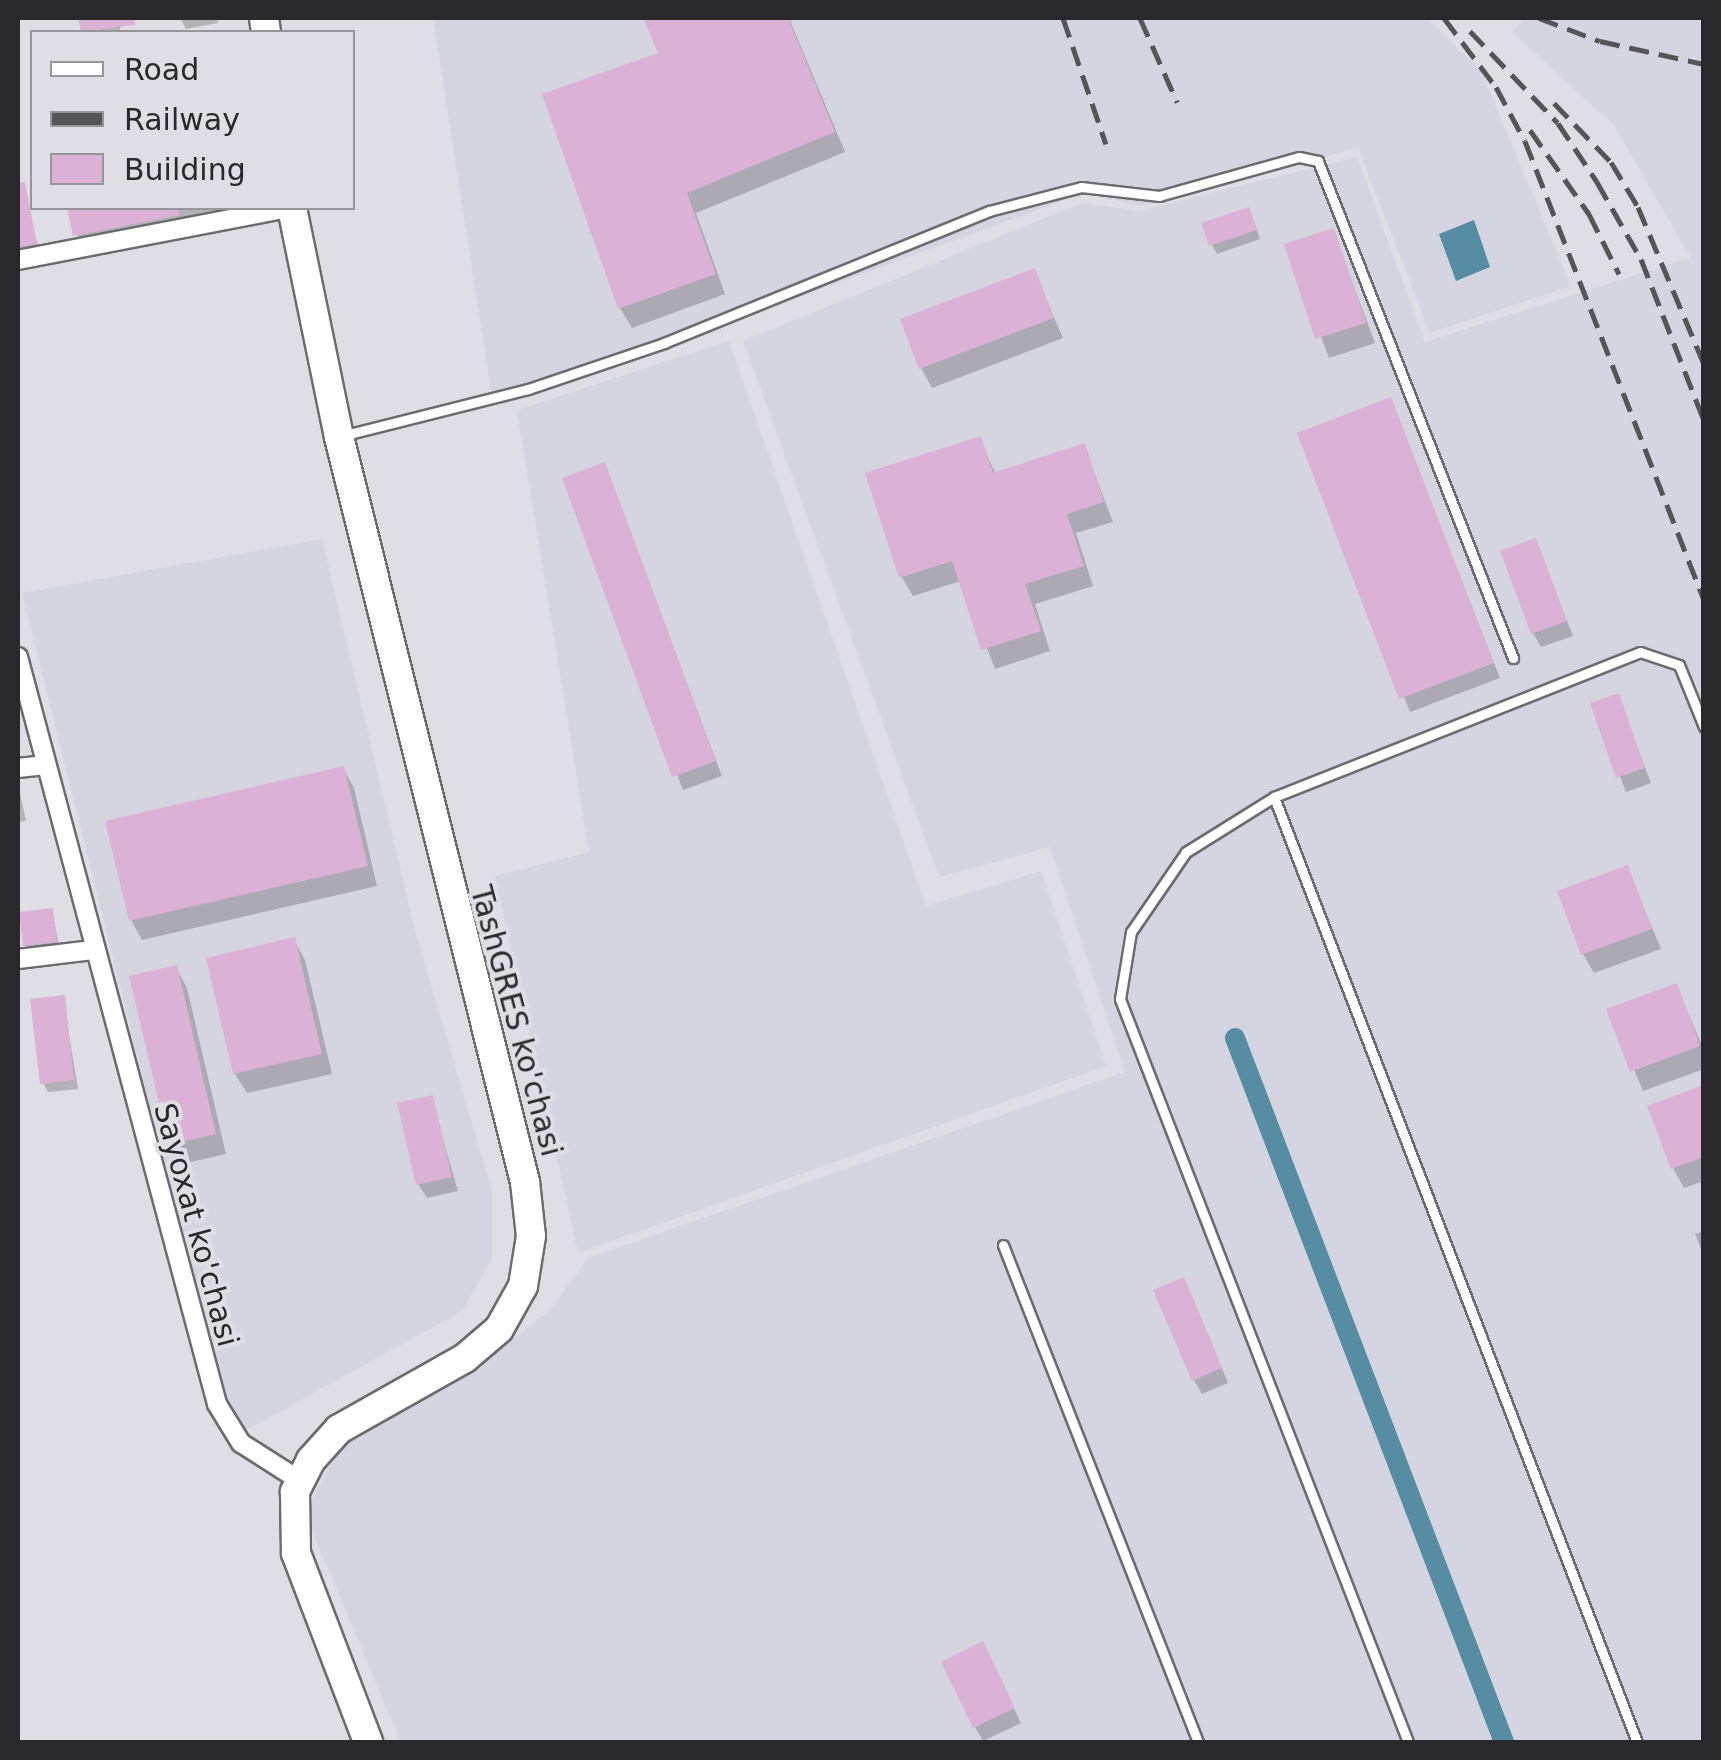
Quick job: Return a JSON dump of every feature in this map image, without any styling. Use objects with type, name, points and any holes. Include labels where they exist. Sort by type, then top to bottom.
[{"type":"main road","name":"TashGRES ko'chasi","points":[[290,210],[339,437],[525,1182],[531,1236],[522,1286],[499,1329],[465,1358],[338,1429],[299,1480]]},
{"type":"main road","points":[[299,1480],[291,1516],[296,1552],[368,1742]]},
{"type":"street","points":[[18,260],[280,210]]},
{"type":"street","name":"Sayoxat ko'chasi","points":[[18,656],[92,950],[217,1404],[241,1443],[299,1480]]},
{"type":"street","points":[[18,768],[46,765]]},
{"type":"street","points":[[18,959],[92,950]]},
{"type":"lane","points":[[339,437],[528,389],[664,343],[989,211],[1082,186],[1159,196],[1299,158],[1318,161],[1513,658]]},
{"type":"lane","points":[[1408,1742],[1120,999],[1131,932],[1186,852],[1274,797],[1640,652],[1679,665],[1704,727]]},
{"type":"lane","points":[[1274,797],[1637,1742]]},
{"type":"lane","points":[[1003,1244],[1198,1742]]},
{"type":"shaded area","points":[[433,18],[1426,18],[1481,71],[1571,286],[1430,333],[1358,148],[1142,206],[1084,193],[736,320],[492,397]]},
{"type":"shaded area","points":[[1525,18],[1703,18],[1703,1742],[401,1742],[305,1514],[338,1449],[481,1365],[551,1309],[588,1258],[1125,1072],[1050,847],[939,877],[743,341],[1082,203],[1139,211],[1357,157],[1425,342],[1689,258],[1700,281],[1689,255],[1614,125],[1512,32]]},
{"type":"shaded area","points":[[729,341],[926,906],[1041,871],[1106,1066],[578,1253],[495,876],[589,852],[517,410]]},
{"type":"shaded area","points":[[322,539],[415,930],[492,1191],[492,1259],[462,1311],[240,1434],[221,1393],[22,593]]},
{"type":"water","points":[[1474,220],[1490,267],[1456,281],[1439,234]]},
{"type":"building","points":[[78,18],[135,18],[135,25],[81,30]]},
{"type":"building","points":[[643,18],[788,18],[835,132],[687,193],[716,274],[618,309],[542,94],[658,53]]},
{"type":"building","points":[[25,182],[37,244],[18,247],[18,183]]},
{"type":"building","points":[[1249,207],[1257,230],[1209,246],[1201,223]]},
{"type":"building","points":[[67,210],[179,210],[179,215],[73,236]]},
{"type":"building","points":[[1334,228],[1366,323],[1315,339],[1284,244]]},
{"type":"building","points":[[1035,268],[1054,318],[919,369],[900,319]]},
{"type":"building","points":[[1391,397],[1494,663],[1399,699],[1297,433]]},
{"type":"building","points":[[981,436],[993,473],[1085,443],[1104,502],[1067,514],[1084,566],[1025,584],[1041,631],[981,650],[952,561],[899,578],[865,473]]},
{"type":"building","points":[[605,462],[716,761],[672,777],[562,478]]},
{"type":"building","points":[[1536,538],[1567,621],[1531,634],[1500,551]]},
{"type":"building","points":[[1619,693],[1645,768],[1616,778],[1590,703]]},
{"type":"building","points":[[344,766],[368,866],[129,921],[105,821]]},
{"type":"building","points":[[1628,865],[1652,929],[1581,955],[1557,891]]},
{"type":"building","points":[[53,908],[57,942],[23,946],[19,912]]},
{"type":"building","points":[[295,937],[322,1054],[233,1074],[206,958]]},
{"type":"building","points":[[177,965],[216,1134],[169,1145],[129,976]]},
{"type":"building","points":[[1677,983],[1700,1046],[1630,1072],[1606,1009]]},
{"type":"building","points":[[65,995],[74,1080],[40,1084],[30,999]]},
{"type":"building","points":[[1704,1085],[1704,1157],[1671,1169],[1647,1106]]},
{"type":"building","points":[[433,1095],[452,1177],[416,1185],[397,1103]]},
{"type":"building","points":[[1184,1277],[1222,1368],[1192,1381],[1153,1290]]},
{"type":"building","points":[[983,1641],[1015,1708],[973,1728],[941,1662]]},
{"type":"waterway","points":[[1235,1038],[1504,1742]]},
{"type":"railway","points":[[1063,18],[1106,144]]},
{"type":"railway","points":[[1140,18],[1177,102]]},
{"type":"railway","points":[[1444,18],[1496,87],[1525,141],[1704,599]]},
{"type":"railway","points":[[1539,18],[1600,41],[1704,64]]},
{"type":"railway","points":[[1470,31],[1558,123],[1597,182],[1641,259],[1704,421]]},
{"type":"railway","points":[[1554,103],[1611,162],[1638,207],[1704,364]]},
{"type":"railway","points":[[1530,130],[1589,214],[1619,274]]}]
